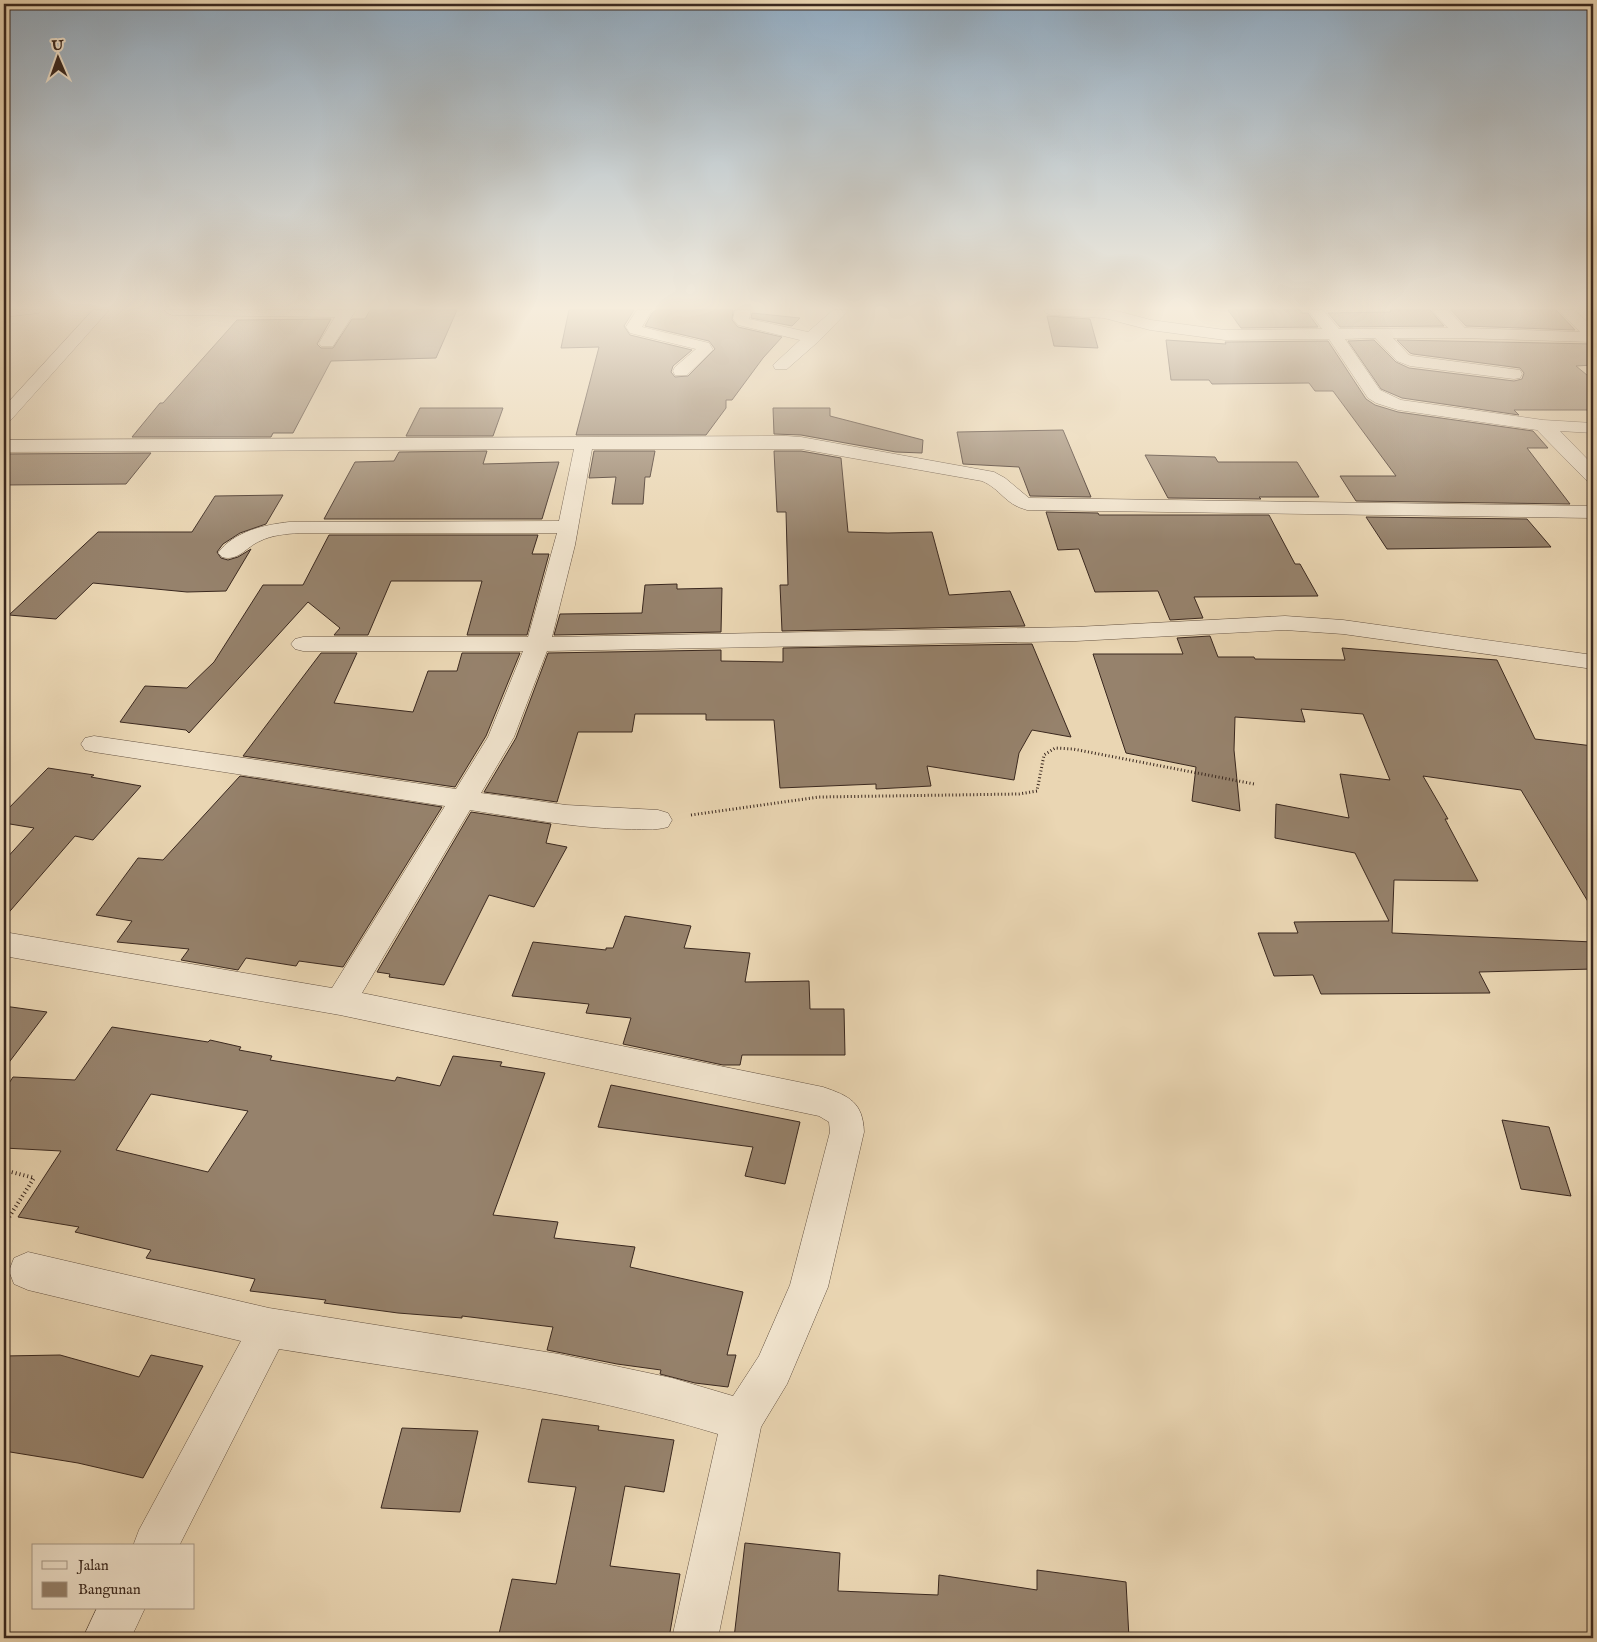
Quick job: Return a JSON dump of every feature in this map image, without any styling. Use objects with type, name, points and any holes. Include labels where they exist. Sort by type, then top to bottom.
[{"type":"street","points":[[4,417],[32,387]]},
{"type":"street","points":[[1369,387],[1374,394],[1382,399],[1398,405],[1425,410],[1543,426],[1593,428]]},
{"type":"street","points":[[1543,426],[1593,476]]},
{"type":"street","points":[[4,446],[801,443],[987,476],[996,479],[1013,498],[1026,504],[1593,512]]},
{"type":"street","points":[[340,1002],[500,737],[538,644],[568,527],[584,444]]},
{"type":"street","points":[[228,553],[237,544],[257,534],[284,528],[568,527]]},
{"type":"street","points":[[304,644],[538,644],[1076,634],[1285,623],[1343,627],[1593,662]]},
{"type":"street","points":[[94,744],[576,816],[658,820]]},
{"type":"street","points":[[4,944],[340,1002],[823,1102],[840,1109],[847,1118],[847,1132],[809,1287],[773,1370],[742,1420],[695,1638]]},
{"type":"street","points":[[28,1271],[269,1328],[559,1374],[672,1399],[742,1420]]},
{"type":"street","points":[[156,1544],[269,1328]]},
{"type":"street","points":[[106,1638],[121,1610]]},
{"type":"path","points":[[658,820],[819,797],[1019,794],[1037,791],[1044,755],[1055,748],[1073,749],[1254,784]]},
{"type":"path","points":[[4,1170],[34,1178],[4,1225]]},
{"type":"building","points":[[178,387],[317,387],[293,433],[273,433],[271,437],[132,437],[160,403],[163,403]]},
{"type":"building","points":[[589,387],[742,387],[732,400],[726,400],[726,408],[706,435],[576,435]]},
{"type":"building","points":[[1312,387],[1358,387],[1366,399],[1375,405],[1398,412],[1533,431],[1548,448],[1527,448],[1570,504],[1356,501],[1340,476],[1396,476],[1333,391],[1315,391]]},
{"type":"building","points":[[1379,387],[1593,387],[1593,410],[1514,410],[1519,415],[1402,398]]},
{"type":"building","points":[[420,408],[503,408],[493,436],[406,436]]},
{"type":"building","points":[[773,408],[830,408],[830,416],[923,440],[922,453],[896,452],[801,435],[774,434]]},
{"type":"building","points":[[1063,430],[1091,497],[1030,496],[1019,467],[963,464],[957,432]]},
{"type":"building","points":[[487,451],[483,464],[559,462],[542,519],[324,519],[355,462],[394,461],[399,452]]},
{"type":"building","points":[[594,451],[655,451],[650,477],[645,477],[643,504],[612,504],[616,477],[589,478]]},
{"type":"building","points":[[774,451],[801,451],[841,458],[848,532],[932,532],[949,595],[1010,591],[1025,626],[782,631],[780,585],[788,585],[786,512],[777,512]]},
{"type":"building","points":[[151,453],[126,484],[4,485],[4,454]]},
{"type":"building","points":[[1145,455],[1215,457],[1218,462],[1297,462],[1319,497],[1259,497],[1261,499],[1168,498]]},
{"type":"building","points":[[283,495],[266,524],[240,533],[223,544],[217,552],[221,558],[228,560],[238,557],[251,549],[226,591],[187,592],[93,583],[56,619],[9,615],[98,532],[192,532],[215,496]]},
{"type":"building","points":[[1046,512],[1098,513],[1099,515],[1269,515],[1295,564],[1300,564],[1318,596],[1194,597],[1203,618],[1170,620],[1158,591],[1095,592],[1079,549],[1058,550]]},
{"type":"building","points":[[1366,517],[1527,519],[1551,547],[1387,549]]},
{"type":"building","points":[[329,535],[538,535],[532,554],[549,554],[527,635],[467,635],[482,581],[391,581],[368,635],[334,635],[340,628],[308,602],[189,733],[186,730],[120,722],[145,686],[187,688],[214,662],[263,585],[303,585]]},
{"type":"building","points":[[677,584],[677,589],[722,588],[721,632],[554,635],[560,614],[642,613],[645,585]]},
{"type":"building","points":[[1210,636],[1218,657],[1345,660],[1342,648],[1497,660],[1535,739],[1593,746],[1593,910],[1521,790],[1423,776],[1448,819],[1445,819],[1478,881],[1394,880],[1392,933],[1593,942],[1593,969],[1479,972],[1490,993],[1321,994],[1313,975],[1274,976],[1258,933],[1298,933],[1294,922],[1389,921],[1355,853],[1275,838],[1276,804],[1349,818],[1340,774],[1390,780],[1363,714],[1301,709],[1305,722],[1235,717],[1234,750],[1240,811],[1192,801],[1196,767],[1126,753],[1093,654],[1183,654],[1177,638]]},
{"type":"building","points":[[1032,644],[1071,737],[1032,730],[1019,753],[1014,780],[927,766],[931,786],[876,789],[876,784],[780,788],[774,720],[706,720],[706,714],[635,714],[632,732],[578,732],[557,802],[484,792],[516,738],[548,653],[721,650],[721,661],[783,662],[783,648]]},
{"type":"building","points":[[321,653],[357,653],[334,703],[413,712],[428,671],[457,671],[462,653],[520,653],[486,736],[455,787],[243,756]]},
{"type":"building","points":[[48,768],[94,775],[91,777],[141,786],[93,840],[75,836],[4,918],[4,861],[34,828],[4,823],[4,813]]},
{"type":"building","points":[[240,776],[442,807],[343,967],[299,961],[296,966],[246,958],[238,970],[181,960],[189,949],[117,942],[132,921],[96,915],[138,858],[163,860]]},
{"type":"building","points":[[471,812],[551,824],[546,843],[567,847],[534,907],[489,895],[444,985],[389,977],[390,974],[377,972]]},
{"type":"building","points":[[625,916],[691,926],[684,948],[750,953],[745,982],[809,981],[810,1009],[844,1009],[845,1055],[742,1055],[740,1065],[723,1065],[623,1044],[631,1018],[586,1013],[589,1004],[512,996],[533,942],[606,950],[606,948],[613,948]]},
{"type":"building","points":[[4,1006],[47,1012],[4,1069]]},
{"type":"building","points":[[112,1027],[208,1042],[210,1040],[241,1047],[239,1050],[272,1056],[270,1060],[395,1081],[397,1077],[440,1086],[453,1056],[502,1062],[500,1066],[545,1073],[493,1215],[558,1222],[554,1238],[635,1247],[630,1267],[743,1292],[727,1355],[736,1355],[728,1387],[695,1383],[660,1374],[661,1370],[617,1364],[547,1350],[553,1327],[462,1316],[462,1318],[398,1313],[324,1303],[326,1300],[250,1291],[255,1279],[146,1258],[151,1250],[75,1232],[79,1227],[18,1217],[61,1151],[4,1148],[4,1091],[13,1077],[75,1080]],"holes":[[[151,1094],[248,1111],[208,1172],[116,1150]]]},
{"type":"building","points":[[611,1085],[800,1122],[785,1184],[745,1176],[753,1147],[598,1127]]},
{"type":"building","points":[[1502,1120],[1549,1127],[1571,1196],[1521,1189]]},
{"type":"building","points":[[60,1355],[139,1377],[151,1355],[203,1366],[143,1478],[78,1463],[4,1451],[4,1356]]},
{"type":"building","points":[[542,1419],[599,1426],[598,1430],[674,1440],[664,1492],[625,1486],[610,1566],[680,1574],[669,1638],[498,1638],[512,1579],[556,1584],[576,1487],[528,1482]]},
{"type":"building","points":[[402,1428],[478,1431],[460,1512],[381,1508]]},
{"type":"building","points":[[745,1543],[840,1553],[838,1591],[938,1595],[939,1575],[1037,1590],[1037,1570],[1126,1582],[1129,1638],[734,1638]]}]
